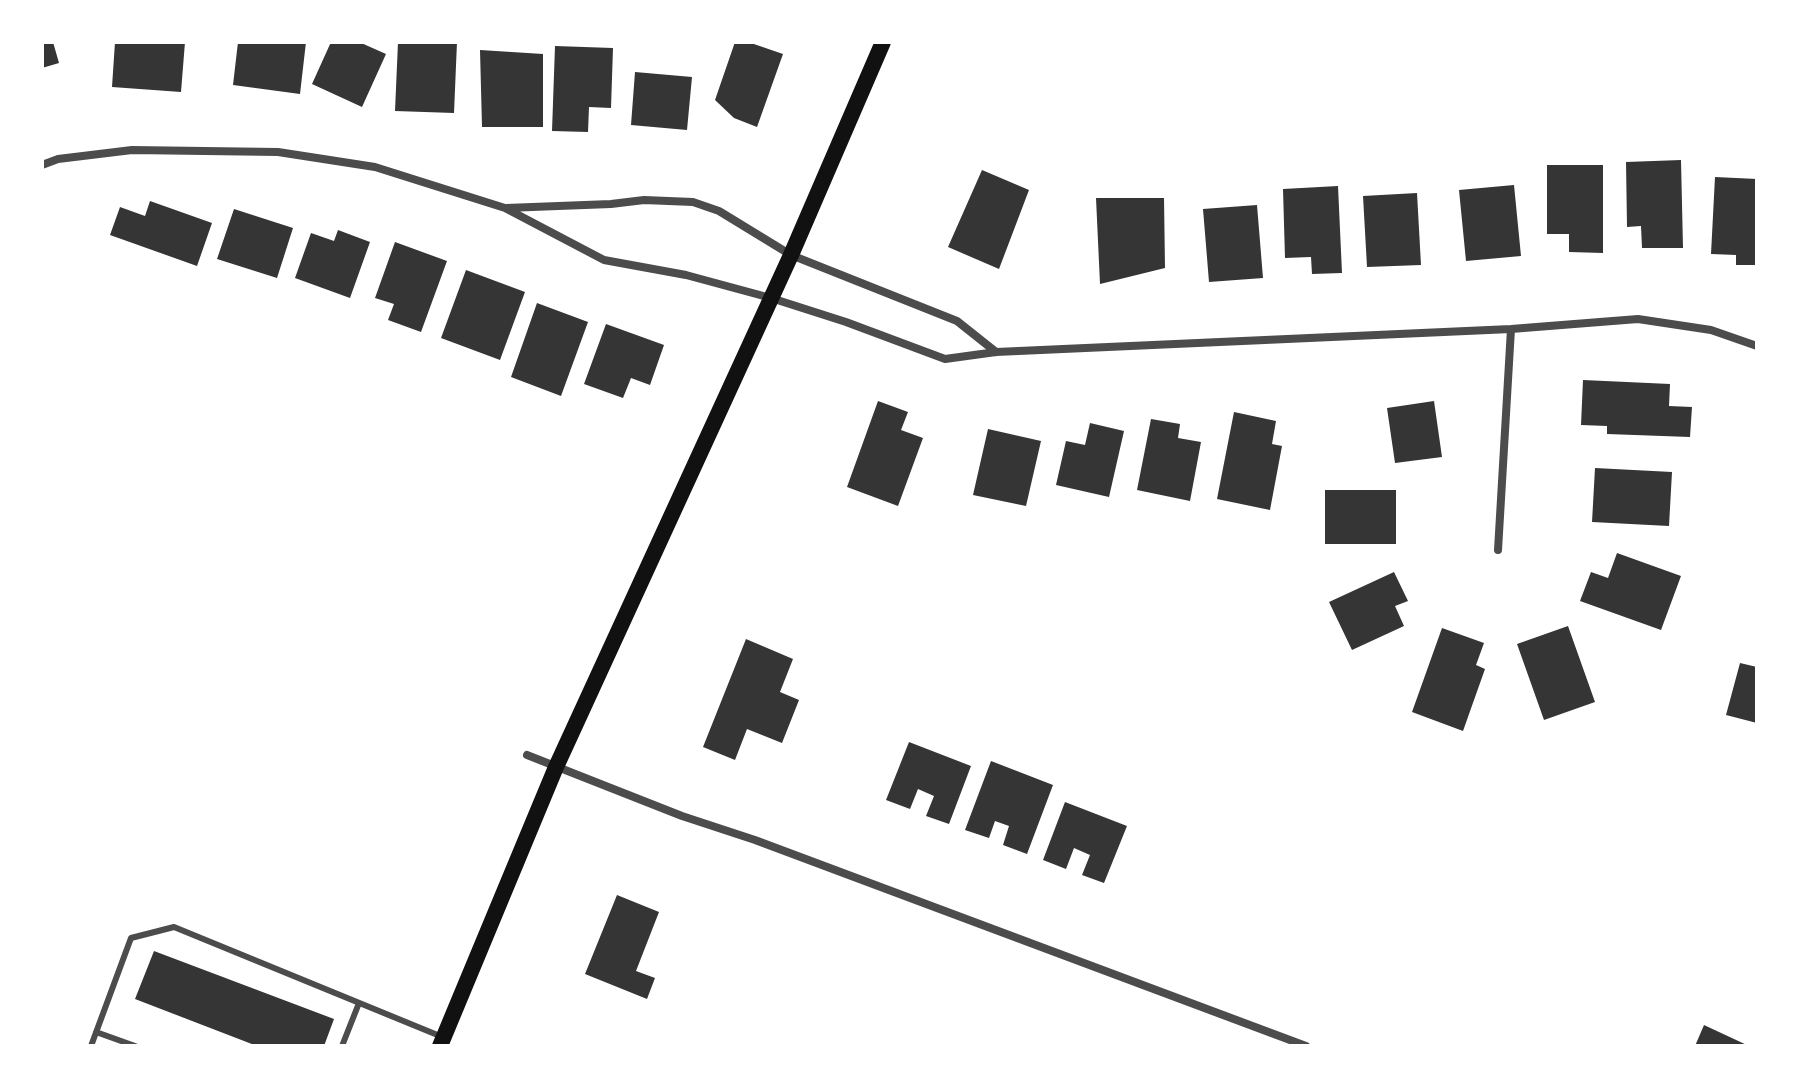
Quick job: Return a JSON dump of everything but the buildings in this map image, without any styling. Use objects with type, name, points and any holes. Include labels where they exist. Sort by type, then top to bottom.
[{"type":"main road","points":[[442,1042],[556,767],[791,255],[883,42]]},
{"type":"street","points":[[42,165],[58,159],[132,150],[278,152],[375,167],[505,208],[604,260],[686,275],[771,298],[945,359],[996,352],[1511,329],[1638,319],[1711,330],[1757,346]]},
{"type":"street","points":[[505,208],[644,200],[693,202],[719,211],[791,255],[957,321],[996,352]]},
{"type":"street","points":[[1498,550],[1511,329]]},
{"type":"street","points":[[527,755],[1306,1046]]},
{"type":"lane","points":[[91,1046],[131,938],[174,927],[359,1003],[442,1042]]},
{"type":"lane","points":[[342,1046],[359,1003]]},
{"type":"lane","points":[[96,1032],[135,1046]]}]
